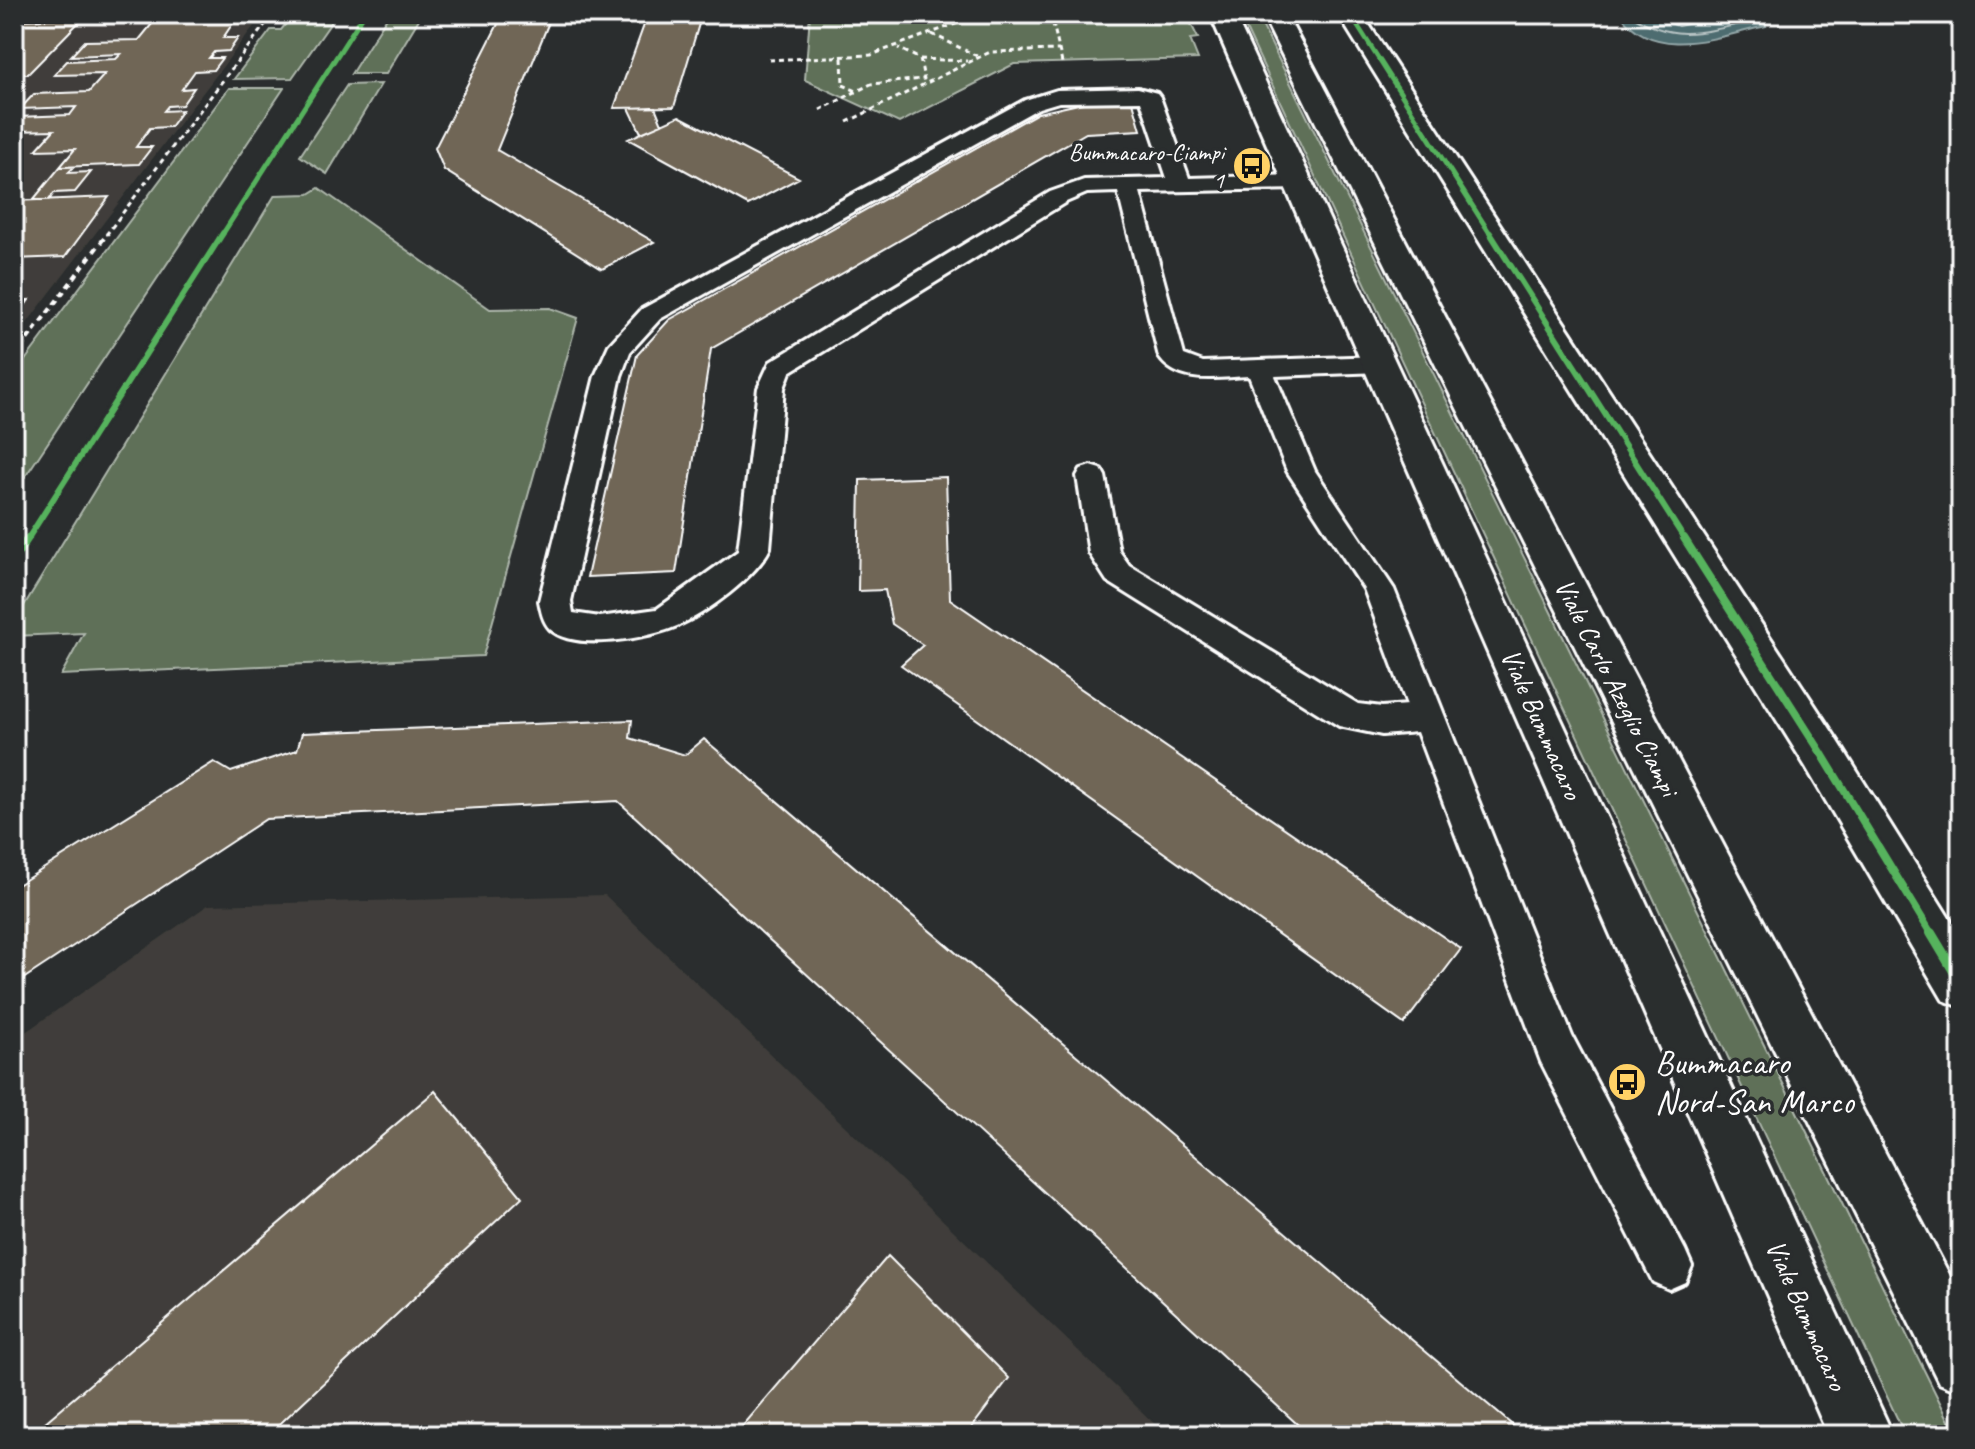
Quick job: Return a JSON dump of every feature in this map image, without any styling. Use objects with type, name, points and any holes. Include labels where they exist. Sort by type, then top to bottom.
[{"type":"main road","name":"Viale Bummacaro","points":[[1222,14],[1861,1435]]},
{"type":"main road","name":"Viale Carlo Azeglio Ciampi","points":[[1274,14],[1961,1361]]},
{"type":"main road","points":[[1350,14],[1822,754],[1961,983]]},
{"type":"lane","points":[[574,14],[604,14]]},
{"type":"lane","points":[[1180,184],[1150,97],[1138,94],[1049,98],[964,141],[651,314],[618,350],[608,376],[555,601],[562,622],[576,627],[651,624],[668,617],[750,558],[755,548],[773,378],[788,360],[1058,197],[1084,187],[1300,182]]},
{"type":"lane","points":[[1127,185],[1172,357],[1187,368],[1381,364]]},
{"type":"lane","points":[[1259,368],[1289,448],[1302,473],[1363,559],[1379,589],[1556,1048],[1669,1266]]},
{"type":"lane","points":[[1091,476],[1104,553],[1118,573],[1351,716],[1382,721],[1428,717]]},
{"type":"path","points":[[14,357],[273,14]]},
{"type":"path","points":[[769,60],[871,55],[980,15],[1003,14]]},
{"type":"path","points":[[1051,14],[1064,72]]},
{"type":"path","points":[[932,34],[979,57]]},
{"type":"path","points":[[897,47],[920,59],[972,61]]},
{"type":"path","points":[[847,122],[990,52],[1059,50]]},
{"type":"path","points":[[842,58],[843,85],[858,91]]},
{"type":"path","points":[[920,59],[924,79]]},
{"type":"path","points":[[820,110],[871,84],[929,81]]},
{"type":"shaded area","points":[[14,14],[263,14],[14,340]]},
{"type":"shaded area","points":[[605,895],[1166,1435],[14,1435],[14,1040],[208,905]]},
{"type":"green space","points":[[294,14],[330,14],[332,21],[292,78],[234,79],[271,30],[281,30]]},
{"type":"green space","points":[[389,14],[422,14],[386,74],[351,74]]},
{"type":"green space","points":[[810,14],[1186,14],[1198,38],[1190,39],[1198,59],[1014,64],[899,123],[805,80]]},
{"type":"green space","points":[[1239,14],[1257,15],[1956,1435],[1905,1435]]},
{"type":"green space","points":[[381,84],[327,174],[300,156],[347,85]]},
{"type":"green space","points":[[229,88],[284,88],[25,477],[14,483],[14,375]]},
{"type":"green space","points":[[319,188],[490,309],[550,308],[578,318],[483,656],[61,675],[84,633],[14,636],[14,622],[275,195],[309,194]]},
{"type":"water","points":[[1620,14],[1761,14],[1766,26],[1709,40],[1669,42],[1651,38],[1634,29]]},
{"type":"building","points":[[160,14],[258,14],[251,23],[233,23],[223,38],[238,38],[229,51],[214,52],[209,58],[222,58],[213,70],[195,71],[182,89],[194,88],[182,105],[168,106],[164,111],[182,110],[170,127],[150,128],[136,147],[152,147],[139,164],[60,167],[75,149],[36,150],[54,130],[14,131],[17,117],[70,115],[76,107],[20,109],[34,94],[89,92],[105,74],[54,75],[67,61],[116,59],[121,54],[71,56],[85,41],[139,40]]},
{"type":"building","points":[[648,14],[702,14],[674,107],[614,108]]},
{"type":"building","points":[[551,17],[497,150],[654,242],[602,269],[444,170],[435,148],[501,18]]},
{"type":"building","points":[[83,18],[28,74],[14,74],[14,20]]},
{"type":"building","points":[[1133,102],[1141,130],[1086,133],[711,349],[676,573],[587,577],[637,355],[669,320],[1038,113],[1083,103]]},
{"type":"building","points":[[655,107],[662,124],[641,133],[629,108]]},
{"type":"building","points":[[679,116],[799,178],[748,205],[628,139]]},
{"type":"building","points":[[60,167],[74,167],[68,173],[91,172],[75,192],[54,193],[49,200],[33,200]]},
{"type":"building","points":[[109,197],[65,257],[14,259],[14,201]]},
{"type":"building","points":[[29,300],[14,321],[14,301]]},
{"type":"building","points":[[946,477],[950,599],[1461,949],[1404,1024],[901,665],[923,645],[892,624],[885,590],[858,591],[860,480]]},
{"type":"building","points":[[632,720],[630,738],[685,755],[704,739],[1524,1435],[1309,1435],[618,801],[266,819],[14,985],[14,887],[214,762],[231,772],[297,750],[302,733]]},
{"type":"building","points":[[435,1091],[522,1197],[268,1435],[30,1435]]},
{"type":"building","points":[[888,1256],[1009,1378],[966,1435],[735,1435]]},
{"type":"cycle path","points":[[14,559],[364,14]]},
{"type":"cycle path","points":[[1350,14],[1822,754],[1961,983]]},
{"type":"place","name":"Bummacaro-Ciampi 1","points":[[1252,166]]},
{"type":"place","name":"Bummacaro Nord-San Marco","points":[[1627,1082]]}]
